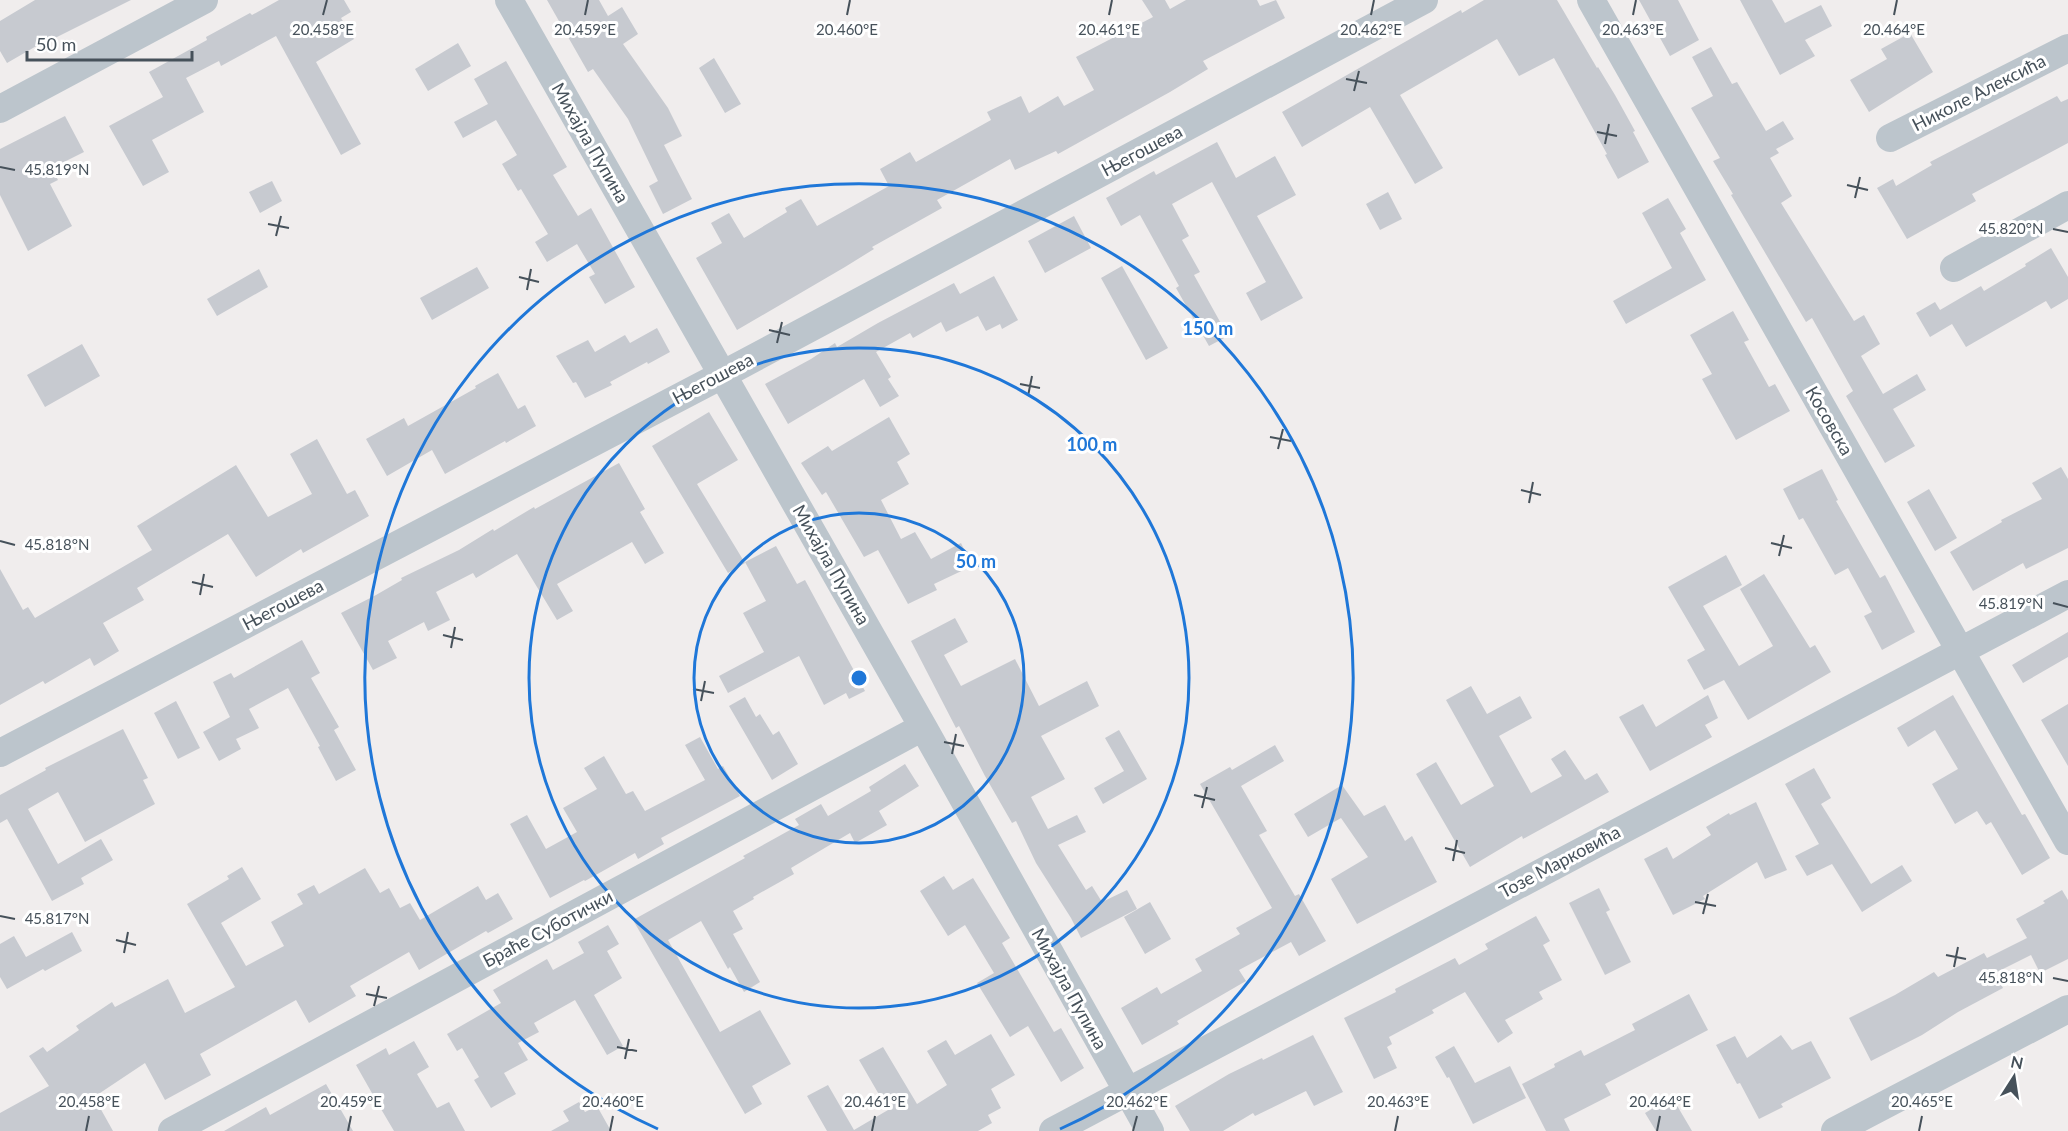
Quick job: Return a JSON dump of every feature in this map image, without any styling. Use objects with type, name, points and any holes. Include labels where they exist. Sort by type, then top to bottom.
[{"type":"street","points":[[0,110],[204,0]]},
{"type":"street","name":"Михајла Пупина","points":[[509,0],[1150,1131]]},
{"type":"street","name":"Његошева","points":[[0,753],[722,375],[1424,0]]},
{"type":"street","name":"Косовска","points":[[1591,0],[2068,841]]},
{"type":"street","name":"Николе Алексића","points":[[1890,138],[2068,48]]},
{"type":"street","points":[[1954,268],[2068,205]]},
{"type":"street","name":"Тозе Марковића","points":[[1053,1131],[2068,594]]},
{"type":"street","name":"Браће Суботички","points":[[172,1131],[923,727]]},
{"type":"street","points":[[1835,1131],[2068,1009]]},
{"type":"building","points":[[35,0],[131,0],[53,39],[52,37],[7,63],[0,51],[0,21]]},
{"type":"building","points":[[279,0],[344,0],[351,12],[341,18],[354,39],[316,62],[361,144],[341,155],[276,36],[221,66],[219,61],[186,78],[204,112],[152,140],[169,172],[143,186],[109,126],[163,97],[149,72],[207,40],[206,37]]},
{"type":"building","points":[[547,0],[599,0],[608,16],[622,7],[638,34],[623,44],[668,108],[682,136],[664,145],[692,199],[663,214],[649,186],[658,181],[628,119],[593,69],[588,72]]},
{"type":"building","points":[[1142,0],[1165,0],[1170,9],[1186,0],[1257,0],[1260,6],[1276,0],[1285,18],[1203,61],[1208,69],[1058,154],[1056,151],[1015,170],[1010,159],[937,200],[942,208],[872,247],[874,249],[845,267],[737,330],[696,258],[722,243],[711,223],[729,213],[744,238],[787,212],[785,208],[801,199],[817,226],[889,186],[880,169],[910,152],[916,162],[991,120],[987,112],[1021,96],[1029,113],[1058,96],[1064,106],[1094,90],[1076,57],[1153,17]]},
{"type":"building","points":[[1484,0],[1557,0],[1615,95],[1649,162],[1618,179],[1605,155],[1607,154],[1554,58],[1519,76],[1497,39],[1400,95],[1443,168],[1415,184],[1370,107],[1302,147],[1282,112],[1461,10],[1462,13]]},
{"type":"building","points":[[1639,0],[1678,0],[1699,40],[1670,56]]},
{"type":"building","points":[[1740,0],[1772,0],[1785,23],[1821,5],[1832,26],[1805,40],[1815,56],[1780,75]]},
{"type":"building","points":[[1910,33],[1933,72],[1869,112],[1850,80],[1887,59],[1881,49]]},
{"type":"building","points":[[458,43],[471,66],[428,91],[415,69]]},
{"type":"building","points":[[1711,47],[1732,84],[1737,82],[1766,131],[1783,121],[1794,139],[1776,149],[1779,153],[1770,158],[1792,196],[1781,203],[1854,321],[1864,315],[1880,344],[1861,356],[1883,394],[1917,374],[1926,390],[1893,409],[1915,446],[1885,463],[1846,396],[1853,391],[1812,318],[1806,322],[1713,161],[1720,158],[1691,108],[1713,96],[1692,57]]},
{"type":"building","points":[[714,58],[741,104],[725,113],[699,68]]},
{"type":"building","points":[[506,61],[567,167],[553,175],[578,216],[591,208],[635,287],[605,304],[589,277],[595,274],[577,244],[547,262],[535,242],[548,234],[521,189],[518,191],[502,164],[517,155],[496,120],[463,138],[454,122],[488,104],[474,79]]},
{"type":"building","points":[[2057,96],[2061,102],[2068,99],[2068,143],[1972,194],[1976,201],[1907,239],[1877,188],[1893,179],[1896,186],[1932,165],[1930,162]]},
{"type":"building","points":[[65,116],[84,152],[52,168],[58,180],[50,184],[72,226],[28,251],[0,195],[0,149]]},
{"type":"building","points":[[1217,142],[1236,178],[1275,156],[1296,195],[1257,216],[1303,298],[1261,321],[1246,293],[1266,282],[1212,182],[1172,204],[1189,236],[1182,240],[1200,272],[1194,275],[1228,336],[1209,346],[1176,288],[1179,286],[1140,215],[1121,226],[1106,198],[1154,171],[1156,175]]},
{"type":"building","points":[[272,181],[282,201],[260,213],[249,192]]},
{"type":"building","points":[[1388,192],[1402,219],[1380,230],[1366,204]]},
{"type":"building","points":[[1668,198],[1686,229],[1680,233],[1706,280],[1626,324],[1613,301],[1672,268],[1642,213]]},
{"type":"building","points":[[1074,216],[1091,248],[1045,273],[1028,241]]},
{"type":"building","points":[[2051,248],[2068,277],[2068,299],[2051,309],[2046,301],[1966,347],[1952,324],[1930,337],[1916,313],[1935,302],[1940,310],[1981,286],[1984,291]]},
{"type":"building","points":[[1122,266],[1168,348],[1146,360],[1101,278]]},
{"type":"building","points":[[477,267],[489,288],[432,320],[420,298]]},
{"type":"building","points":[[259,269],[268,287],[217,316],[207,299]]},
{"type":"building","points":[[994,276],[1018,320],[1002,329],[1000,324],[986,331],[978,316],[946,332],[941,322],[913,338],[910,333],[876,352],[891,377],[888,379],[899,396],[880,407],[864,379],[788,424],[765,384],[835,343],[837,347],[954,283],[960,294]]},
{"type":"building","points":[[1733,311],[1749,340],[1744,342],[1769,387],[1775,384],[1790,411],[1736,440],[1702,379],[1712,374],[1690,335]]},
{"type":"building","points":[[657,328],[670,352],[610,382],[612,385],[585,398],[556,356],[588,340],[595,352],[625,335],[630,343]]},
{"type":"building","points":[[82,344],[100,376],[45,407],[27,375]]},
{"type":"building","points":[[498,373],[518,409],[525,405],[536,426],[445,474],[432,450],[387,476],[366,439],[404,418],[408,426]]},
{"type":"building","points":[[709,412],[738,460],[697,484],[745,563],[728,573],[652,446]]},
{"type":"building","points":[[889,417],[910,454],[897,462],[909,484],[881,500],[901,539],[915,532],[931,559],[961,543],[972,566],[934,584],[937,590],[908,604],[878,550],[864,557],[826,492],[822,495],[801,463],[828,446],[832,451]]},
{"type":"building","points":[[317,439],[347,494],[355,490],[369,516],[303,553],[301,549],[256,577],[228,534],[137,588],[144,600],[103,623],[119,651],[94,666],[90,658],[45,684],[43,681],[0,705],[0,569],[23,610],[28,607],[35,618],[152,550],[137,526],[236,465],[268,517],[312,494],[290,454]]},
{"type":"building","points":[[619,463],[645,509],[640,512],[664,553],[645,564],[632,542],[557,584],[573,611],[557,620],[517,554],[476,578],[473,573],[436,592],[450,620],[428,631],[424,622],[388,641],[397,658],[373,670],[341,613],[402,580],[401,578],[459,550],[493,529],[494,531],[534,507],[535,509]]},
{"type":"building","points":[[2061,467],[2068,479],[2068,548],[2026,569],[2023,563],[1973,591],[1950,552],[2002,522],[2001,520],[2042,499],[2032,483]]},
{"type":"building","points":[[1822,469],[1838,500],[1836,501],[1880,578],[1885,575],[1915,632],[1882,650],[1864,616],[1872,612],[1848,568],[1835,575],[1803,518],[1799,520],[1783,489]]},
{"type":"building","points":[[1929,489],[1957,538],[1935,551],[1907,502]]},
{"type":"building","points":[[776,546],[797,584],[805,580],[865,691],[849,699],[846,693],[824,705],[799,656],[728,693],[719,676],[764,652],[743,613],[766,601],[745,562]]},
{"type":"building","points":[[1726,555],[1742,585],[1703,606],[1739,666],[1773,646],[1740,589],[1764,574],[1810,648],[1815,645],[1831,672],[1748,720],[1724,680],[1704,690],[1687,660],[1705,650],[1668,587]]},
{"type":"building","points":[[955,618],[968,642],[944,655],[961,686],[1015,659],[1039,706],[1087,681],[1099,706],[1041,736],[1065,779],[1031,797],[1048,829],[1077,815],[1086,832],[1058,845],[1086,890],[1092,886],[1102,902],[1127,890],[1137,909],[1081,938],[1036,863],[1016,821],[1012,823],[959,726],[956,728],[911,641]]},
{"type":"building","points":[[2068,632],[2068,657],[2023,683],[2012,665]]},
{"type":"building","points":[[302,640],[320,673],[311,678],[339,727],[334,730],[356,770],[336,781],[318,747],[320,746],[288,688],[249,709],[259,728],[236,739],[241,749],[219,761],[203,732],[230,717],[213,682],[231,673],[234,678]]},
{"type":"building","points":[[1471,686],[1487,714],[1520,696],[1532,718],[1499,736],[1531,793],[1562,776],[1551,759],[1565,750],[1585,780],[1597,773],[1609,792],[1523,839],[1522,836],[1470,867],[1416,774],[1436,762],[1461,805],[1494,786],[1446,700]]},
{"type":"building","points":[[1708,695],[1718,718],[1705,725],[1712,737],[1650,771],[1619,717],[1643,704],[1656,727]]},
{"type":"building","points":[[1953,695],[2022,815],[2025,814],[2050,858],[2022,875],[1991,822],[1986,825],[1977,811],[1955,824],[1932,784],[1958,769],[1935,730],[1908,747],[1897,728]]},
{"type":"building","points":[[745,697],[756,717],[760,714],[773,735],[779,731],[798,764],[772,780],[729,706]]},
{"type":"building","points":[[176,701],[200,748],[178,759],[154,713]]},
{"type":"building","points":[[2068,704],[2068,766],[2041,720]]},
{"type":"building","points":[[123,729],[148,778],[143,780],[155,804],[85,842],[58,792],[28,809],[58,864],[101,839],[113,860],[81,878],[84,884],[52,901],[7,819],[0,823],[0,795],[46,770],[45,768]]},
{"type":"building","points":[[1119,730],[1147,779],[1103,804],[1094,788],[1124,771],[1105,738]]},
{"type":"building","points":[[700,737],[718,769],[723,766],[740,796],[661,838],[664,844],[638,859],[635,853],[550,898],[510,824],[527,815],[546,849],[577,832],[563,808],[597,789],[584,768],[604,756],[626,794],[633,791],[645,811],[705,780],[685,745]]},
{"type":"building","points":[[1275,745],[1284,761],[1241,786],[1267,831],[1259,835],[1295,896],[1299,894],[1326,941],[1299,956],[1291,942],[1239,970],[1246,981],[1177,1021],[1179,1024],[1142,1045],[1121,1008],[1157,987],[1161,994],[1202,971],[1195,959],[1240,934],[1236,928],[1272,908],[1200,784],[1230,767],[1232,770]]},
{"type":"building","points":[[905,764],[919,786],[879,811],[887,825],[855,843],[850,833],[791,868],[794,874],[733,911],[743,929],[733,934],[760,982],[744,992],[701,921],[668,940],[720,1032],[760,1010],[791,1064],[752,1086],[762,1104],[745,1114],[633,920],[745,858],[743,856],[799,825],[795,819],[821,804],[828,816],[871,791],[869,787]]},
{"type":"building","points":[[1814,768],[1831,798],[1821,804],[1871,884],[1902,865],[1912,881],[1862,912],[1832,864],[1807,876],[1795,856],[1819,844],[1785,784]]},
{"type":"building","points":[[1342,785],[1364,816],[1385,805],[1405,841],[1412,836],[1437,882],[1357,924],[1331,879],[1368,857],[1341,818],[1308,837],[1294,814]]},
{"type":"building","points":[[1756,802],[1787,870],[1765,879],[1757,862],[1703,896],[1705,899],[1673,915],[1644,859],[1667,847],[1673,859],[1711,835],[1706,827],[1729,813],[1730,815]]},
{"type":"building","points":[[242,867],[261,899],[221,923],[246,966],[284,946],[271,922],[303,904],[297,894],[314,885],[319,894],[365,868],[380,893],[389,888],[400,908],[410,903],[420,920],[478,886],[486,900],[498,893],[513,919],[488,933],[486,931],[419,970],[409,952],[350,986],[356,996],[309,1023],[296,1000],[200,1054],[211,1075],[165,1100],[145,1063],[94,1097],[113,1131],[0,1131],[0,1113],[49,1086],[29,1056],[43,1047],[47,1052],[79,1030],[76,1026],[112,1002],[115,1007],[168,979],[185,1013],[235,987],[187,904],[229,879],[227,876]]},
{"type":"building","points":[[944,876],[953,890],[973,878],[1010,938],[1002,943],[1054,1032],[1061,1028],[1084,1068],[1061,1082],[1028,1026],[1010,1037],[977,983],[994,973],[965,925],[948,936],[920,891]]},
{"type":"building","points":[[1599,888],[1610,910],[1606,912],[1631,962],[1605,975],[1569,903]]},
{"type":"building","points":[[2062,890],[2068,900],[2068,959],[2040,973],[2031,955],[1995,973],[2003,988],[1958,1012],[1922,1035],[1871,1061],[1849,1018],[1934,972],[1938,977],[1984,953],[1987,958],[2027,938],[2016,919],[2045,903],[2043,901]]},
{"type":"building","points":[[1150,902],[1171,939],[1145,954],[1124,917]]},
{"type":"building","points":[[1536,916],[1550,941],[1543,945],[1562,980],[1539,992],[1543,999],[1505,1020],[1513,1033],[1498,1043],[1465,992],[1432,1010],[1434,1013],[1389,1037],[1392,1044],[1387,1047],[1397,1068],[1374,1079],[1344,1018],[1396,992],[1395,989],[1455,958],[1459,965],[1488,949],[1485,944]]},
{"type":"building","points":[[608,925],[619,944],[607,951],[622,978],[594,995],[623,1046],[607,1055],[575,1000],[534,1023],[539,1032],[518,1043],[528,1060],[504,1073],[516,1094],[491,1108],[474,1080],[479,1077],[462,1048],[457,1051],[447,1034],[501,1003],[493,990],[547,959],[553,970],[584,953],[578,942]]},
{"type":"building","points":[[72,932],[82,951],[7,989],[0,977],[0,944],[14,936],[26,957]]},
{"type":"building","points":[[1689,994],[1708,1030],[1605,1084],[1611,1095],[1564,1119],[1570,1131],[1546,1131],[1522,1084],[1581,1050],[1584,1056],[1635,1030],[1632,1024]]},
{"type":"building","points":[[991,1034],[1015,1075],[991,1089],[1001,1108],[988,1115],[992,1123],[978,1131],[827,1131],[807,1096],[828,1085],[854,1130],[888,1110],[859,1060],[883,1047],[917,1104],[947,1085],[927,1051],[946,1040],[955,1055]]},
{"type":"building","points":[[1313,1035],[1343,1092],[1314,1106],[1306,1091],[1255,1116],[1253,1113],[1223,1131],[1190,1131],[1175,1106],[1229,1074]]},
{"type":"building","points":[[1781,1035],[1792,1050],[1811,1041],[1831,1078],[1781,1104],[1783,1107],[1759,1119],[1716,1045],[1735,1036],[1747,1058]]},
{"type":"building","points":[[414,1041],[429,1067],[417,1074],[437,1108],[449,1102],[465,1131],[394,1131],[356,1065],[386,1048],[389,1055]]},
{"type":"building","points":[[1454,1046],[1475,1083],[1510,1066],[1526,1098],[1473,1124],[1449,1077],[1447,1078],[1435,1057]]},
{"type":"building","points":[[326,1084],[353,1131],[224,1131],[266,1107],[270,1115]]},
{"type":"building","points":[[1672,1097],[1692,1131],[1656,1131],[1645,1113]]},
{"type":"building","points":[[579,1102],[585,1112],[597,1106],[611,1131],[551,1131],[569,1121],[563,1111]]}]
